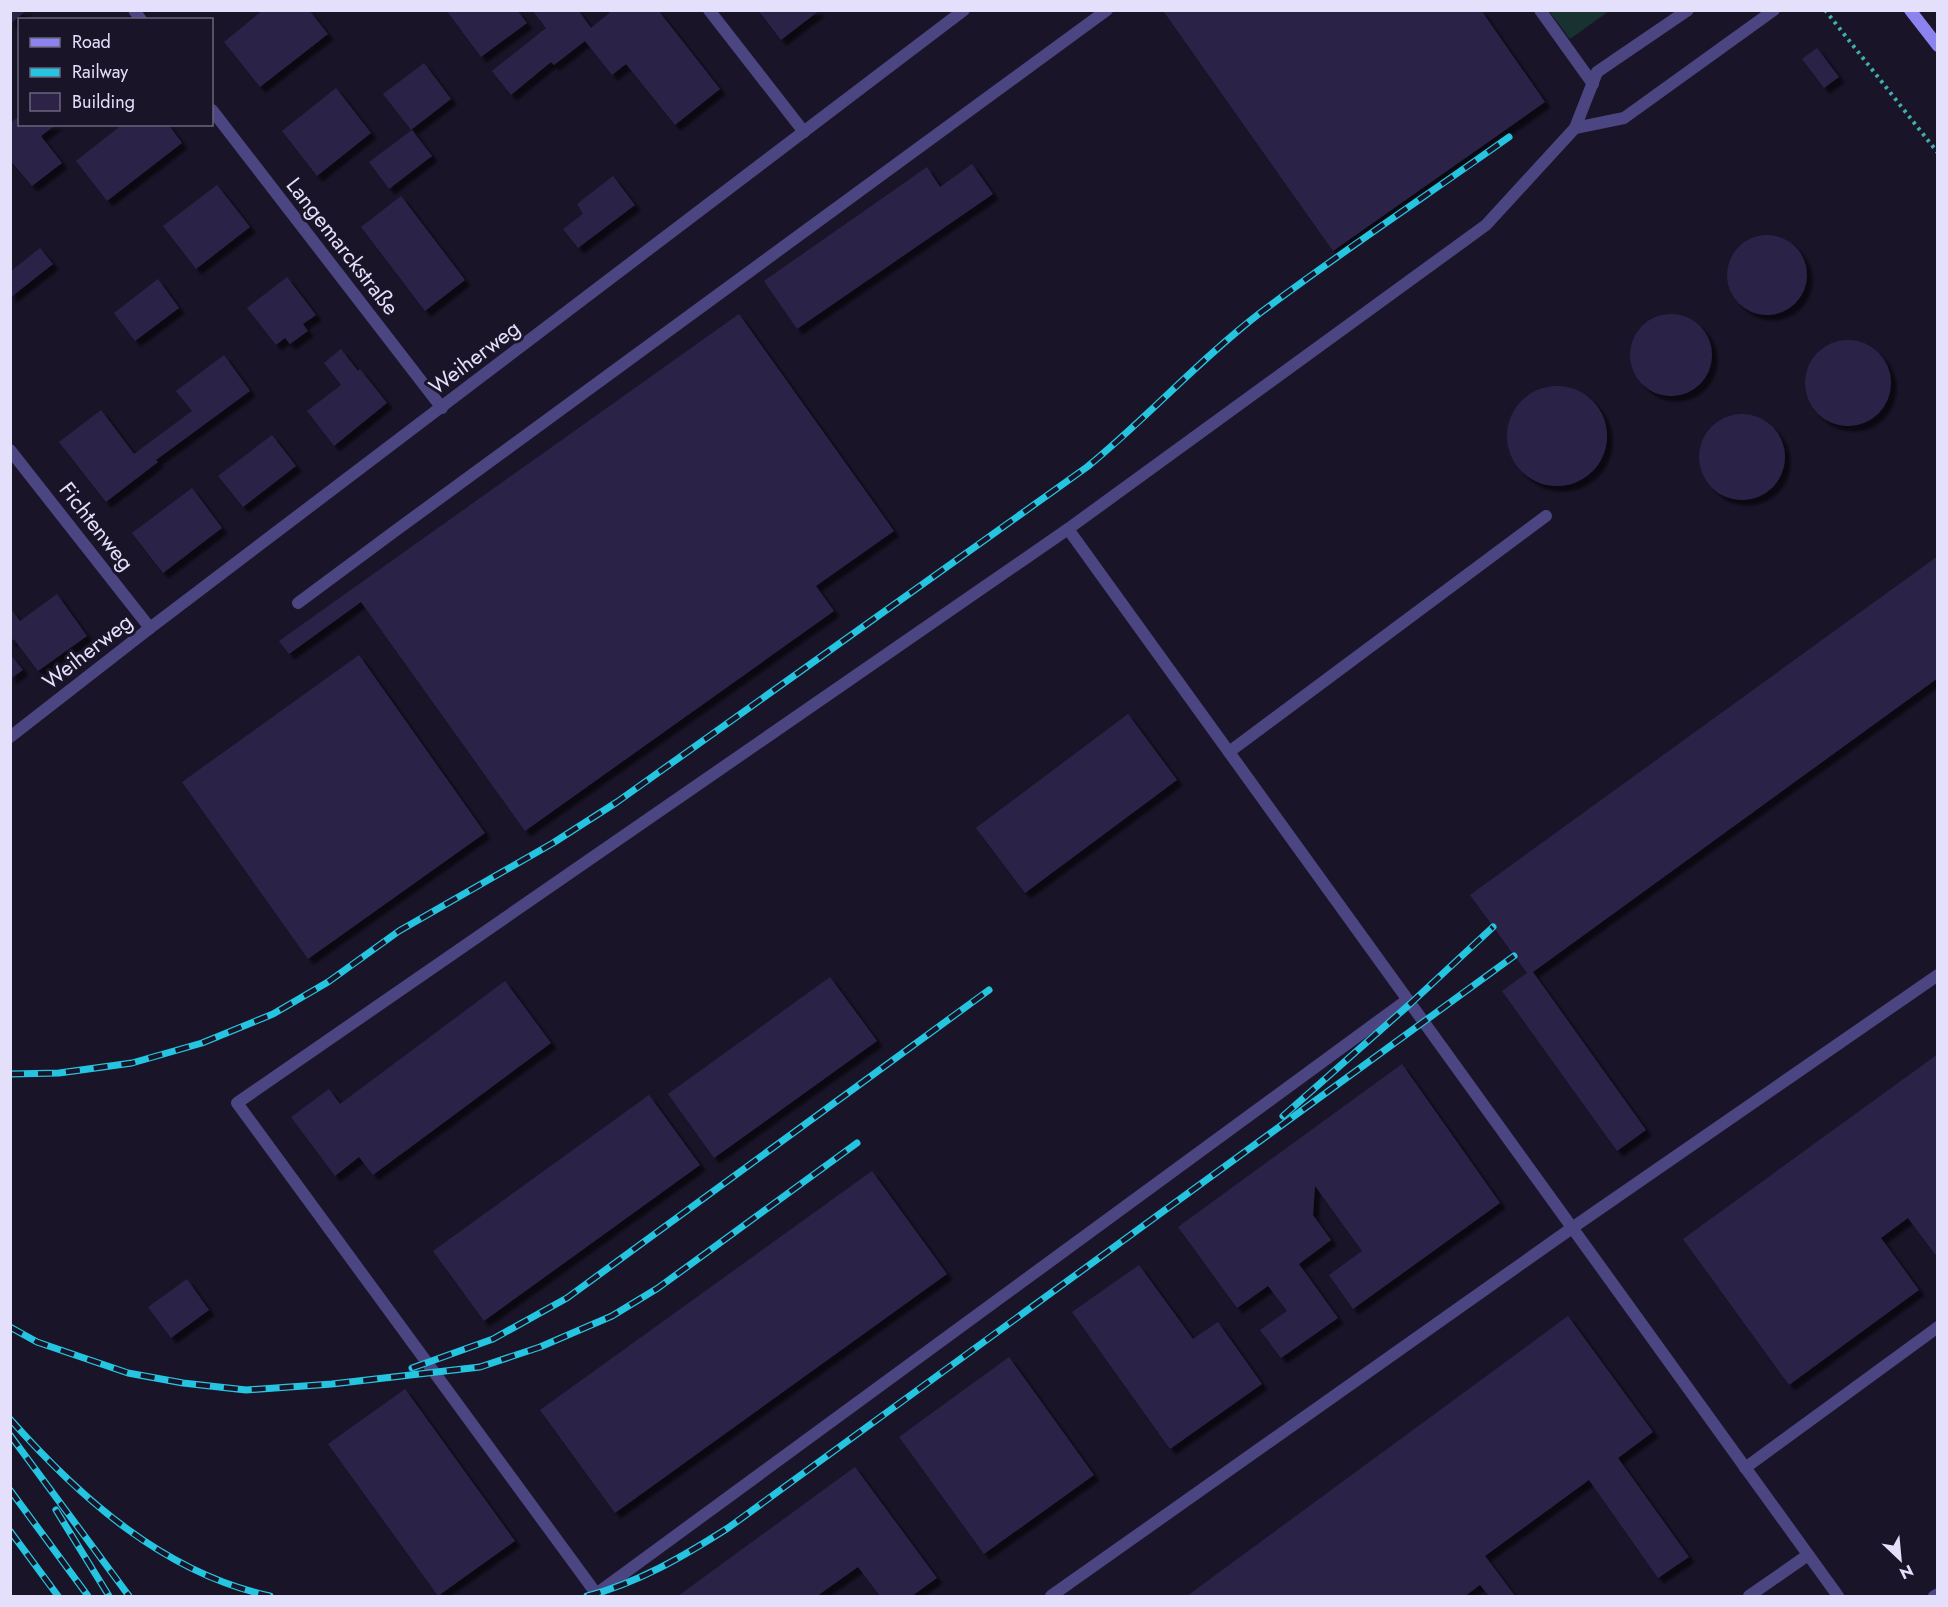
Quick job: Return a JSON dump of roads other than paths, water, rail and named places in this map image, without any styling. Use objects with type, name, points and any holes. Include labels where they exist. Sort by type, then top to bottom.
[{"type":"street","points":[[709,10],[804,132]]},
{"type":"street","name":"Weiherweg","points":[[10,737],[150,628],[964,10]]},
{"type":"street","points":[[298,603],[1107,10]]},
{"type":"street","points":[[1540,10],[1593,84]]},
{"type":"street","points":[[1407,1000],[597,1595],[237,1103],[1068,530],[1486,225],[1575,128],[1597,72],[1688,10]]},
{"type":"street","points":[[1575,128],[1624,118],[1774,10]]},
{"type":"street","points":[[1911,10],[1938,46]]},
{"type":"street","name":"Langemarckstraße","points":[[213,111],[441,408]]},
{"type":"street","name":"Fichtenweg","points":[[10,450],[150,628]]},
{"type":"street","points":[[1229,752],[1545,516]]},
{"type":"street","points":[[1068,530],[1838,1596]]},
{"type":"street","points":[[1051,1596],[1572,1228],[1938,975]]},
{"type":"street","points":[[1745,1468],[1938,1327]]},
{"type":"street","points":[[1749,1596],[1808,1555]]},
{"type":"street","points":[[1934,1596],[1938,1594]]},
{"type":"railway","points":[[10,1074],[59,1073],[132,1063],[202,1043],[273,1014],[328,982],[399,931],[553,843],[617,802],[1087,467],[1260,313],[1509,137]]},
{"type":"railway","points":[[1283,1116],[1493,927]]},
{"type":"railway","points":[[587,1596],[624,1584],[660,1568],[728,1528],[1514,956]]},
{"type":"railway","points":[[412,1368],[493,1339],[567,1298],[989,990]]},
{"type":"railway","points":[[10,1327],[37,1342],[128,1373],[183,1383],[246,1390],[332,1384],[480,1367],[540,1347],[612,1316],[658,1288],[857,1143]]},
{"type":"railway","points":[[10,1419],[65,1477],[126,1528],[194,1570],[231,1585],[270,1596]]},
{"type":"railway","points":[[10,1435],[129,1596]]},
{"type":"railway","points":[[10,1490],[88,1596]]},
{"type":"railway","points":[[56,1510],[109,1596]]},
{"type":"railway","points":[[10,1531],[58,1596]]}]
